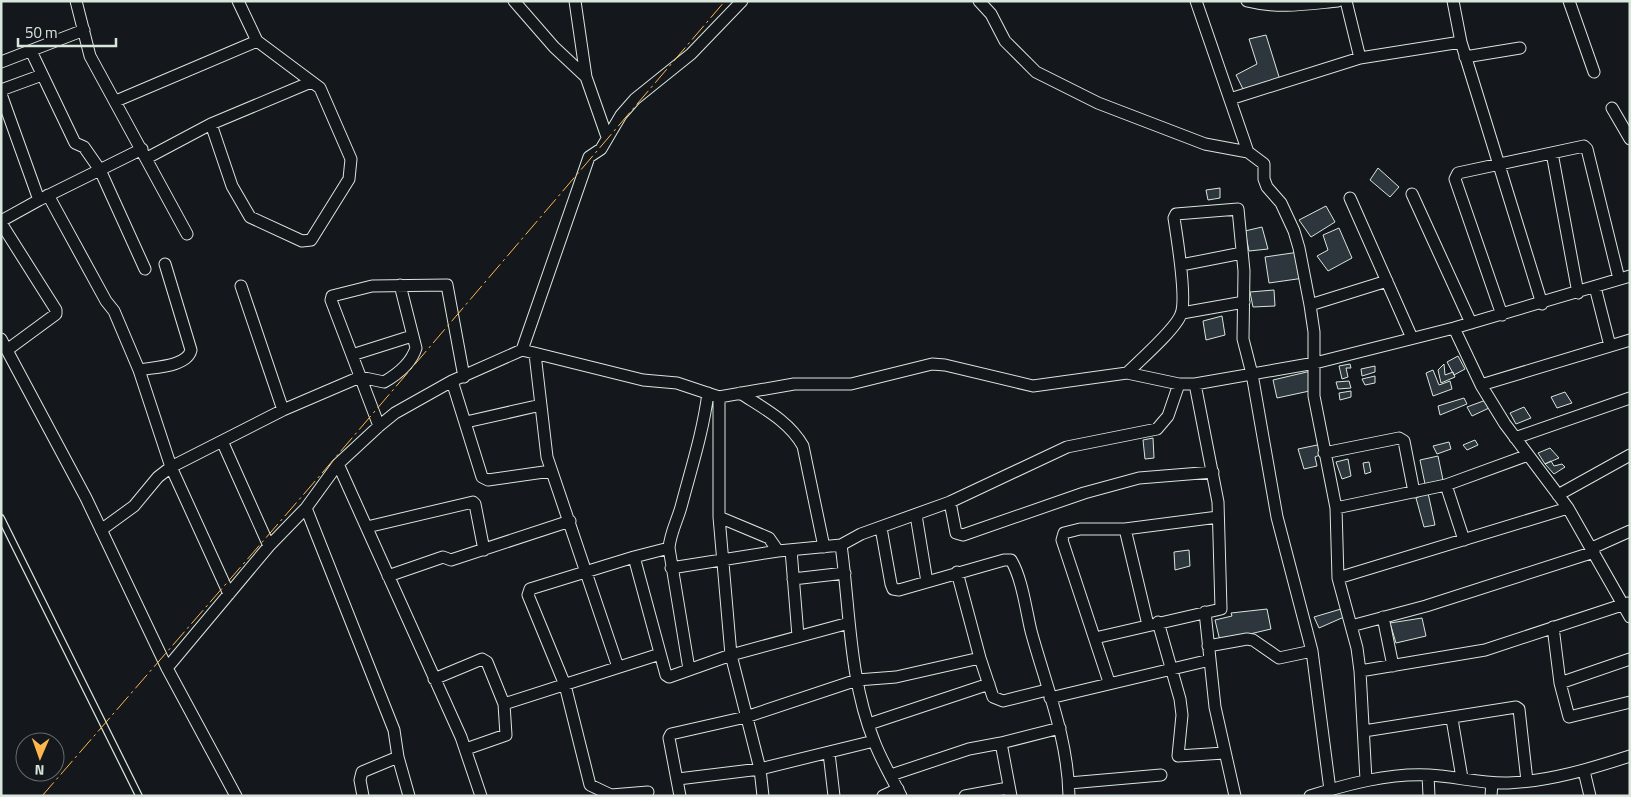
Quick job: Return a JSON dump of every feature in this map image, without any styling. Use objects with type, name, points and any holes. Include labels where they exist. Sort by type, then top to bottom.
[{"type":"street","points":[[76,1],[90,56],[188,234]]},
{"type":"street","points":[[211,124],[232,186],[250,217],[308,241],[349,179],[352,168],[350,159],[320,88],[257,41],[238,1]]},
{"type":"street","points":[[514,1],[554,47],[586,78]]},
{"type":"street","points":[[575,1],[586,78],[608,137]]},
{"type":"street","points":[[522,350],[589,157],[601,149],[621,115],[635,99],[691,54],[742,1]]},
{"type":"street","points":[[978,1],[991,14],[1005,41],[1036,72],[1074,92],[1116,110],[1205,144],[1248,152]]},
{"type":"street","points":[[1196,1],[1248,152],[1265,167],[1264,179],[1267,187],[1281,203],[1300,248],[1314,332],[1314,396],[1336,508],[1338,578],[1351,626],[1360,671],[1366,780]]},
{"type":"street","points":[[1248,1],[1284,7],[1338,1]]},
{"type":"street","points":[[1346,1],[1360,58]]},
{"type":"street","points":[[1453,1],[1465,57],[1542,304]]},
{"type":"street","points":[[1569,1],[1594,72]]},
{"type":"street","points":[[1,62],[84,30]]},
{"type":"street","points":[[116,101],[257,41]]},
{"type":"street","points":[[1230,99],[1360,58],[1461,42]]},
{"type":"street","points":[[1465,57],[1520,48]]},
{"type":"street","points":[[31,51],[76,144],[84,147],[100,170],[146,269]]},
{"type":"street","points":[[1,90],[42,75]]},
{"type":"street","points":[[8,350],[56,314],[56,310],[1,222],[44,197],[100,170],[145,154],[311,82]]},
{"type":"street","points":[[1,94],[44,197],[106,301],[114,311],[139,370],[171,467],[229,594]]},
{"type":"street","points":[[1612,108],[1630,139]]},
{"type":"street","points":[[167,668],[269,546],[306,508],[338,464],[379,426],[395,413],[452,381],[522,350],[643,380],[677,383],[713,395],[740,393],[794,384],[851,384],[920,365],[932,364],[945,365],[1033,386],[1127,373],[1179,384],[1195,384],[1315,363],[1471,324],[1542,304],[1624,278],[1587,149],[1584,146],[1458,173],[1455,179],[1502,315]]},
{"type":"street","points":[[1552,152],[1578,293]]},
{"type":"street","points":[[1412,194],[1471,324]]},
{"type":"street","points":[[1350,198],[1412,338]]},
{"type":"street","points":[[1127,373],[1176,323],[1182,313],[1181,265],[1174,218],[1179,212],[1238,209],[1244,302],[1243,339],[1252,374],[1277,517],[1312,651],[1330,790]]},
{"type":"street","points":[[1181,265],[1242,253]]},
{"type":"street","points":[[139,370],[184,361],[190,356],[191,350],[164,264]]},
{"type":"street","points":[[1310,305],[1387,281]]},
{"type":"street","points":[[101,530],[134,506],[158,477],[171,467],[283,410],[360,377],[384,382],[400,371],[414,356],[416,348],[400,285]]},
{"type":"street","points":[[379,426],[330,300],[332,296],[365,287],[447,285],[464,377]]},
{"type":"street","points":[[241,286],[283,410]]},
{"type":"street","points":[[1596,287],[1610,346]]},
{"type":"street","points":[[1182,313],[1244,302]]},
{"type":"street","points":[[1454,328],[1481,385],[1515,438],[1568,508],[1626,603],[1630,617]]},
{"type":"street","points":[[352,355],[412,336]]},
{"type":"street","points":[[1,340],[8,350],[101,530],[167,668],[236,796]]},
{"type":"street","points":[[1481,385],[1630,340]]},
{"type":"street","points":[[535,354],[551,471],[570,521],[618,667]]},
{"type":"street","points":[[452,381],[484,479],[551,471]]},
{"type":"street","points":[[671,568],[778,551],[841,545],[861,534],[916,516],[950,502],[1067,447],[1157,429],[1168,416],[1179,384]]},
{"type":"street","points":[[1095,638],[1221,609],[1218,517],[1213,472],[1195,384]]},
{"type":"street","points":[[740,393],[783,421],[796,434],[803,446],[824,547]]},
{"type":"street","points":[[713,395],[719,517],[731,655],[760,769],[762,796]]},
{"type":"street","points":[[690,670],[669,548],[670,538],[677,521],[713,395]]},
{"type":"street","points":[[1515,438],[1630,398]]},
{"type":"street","points":[[466,422],[541,405]]},
{"type":"street","points":[[1324,453],[1399,438],[1404,441],[1414,492]]},
{"type":"street","points":[[222,441],[269,546]]},
{"type":"street","points":[[1336,508],[1446,485],[1528,455]]},
{"type":"street","points":[[1558,495],[1630,455]]},
{"type":"street","points":[[338,464],[466,749],[481,796]]},
{"type":"street","points":[[950,502],[956,533],[963,535],[1084,493],[1139,478],[1213,472]]},
{"type":"street","points":[[1446,485],[1464,540]]},
{"type":"street","points":[[367,527],[473,502],[475,504],[484,550]]},
{"type":"street","points":[[306,508],[394,730],[398,757],[409,796]]},
{"type":"street","points":[[1338,578],[1568,508]]},
{"type":"street","points":[[916,516],[927,582]]},
{"type":"street","points":[[719,517],[769,538],[778,551]]},
{"type":"street","points":[[1109,682],[1062,536],[1064,533],[1080,529],[1125,530],[1218,517]]},
{"type":"street","points":[[388,576],[443,557],[451,560],[570,521]]},
{"type":"street","points":[[881,528],[894,589],[899,590],[957,572],[1004,560],[1011,560],[1048,694],[1060,728],[1066,756],[1069,796]]},
{"type":"street","points":[[1125,530],[1153,624],[1172,669],[1182,715],[1178,756],[1224,753]]},
{"type":"street","points":[[1351,626],[1426,606],[1593,550],[1630,531]]},
{"type":"street","points":[[841,545],[852,658],[857,680],[874,741],[899,793],[884,796]]},
{"type":"street","points":[[648,792],[611,795],[590,785],[565,684],[528,595],[530,589],[669,548]]},
{"type":"street","points":[[791,550],[798,636]]},
{"type":"street","points":[[634,557],[667,676],[731,655],[849,623]]},
{"type":"street","points":[[793,579],[845,572]]},
{"type":"street","points":[[957,572],[980,658],[993,697],[1003,701],[1109,682],[1210,660]]},
{"type":"street","points":[[1360,671],[1485,650],[1626,603]]},
{"type":"street","points":[[1205,612],[1215,707],[1235,796]]},
{"type":"street","points":[[1383,616],[1393,666]]},
{"type":"street","points":[[1553,627],[1560,683],[1568,717],[1630,702]]},
{"type":"street","points":[[1208,646],[1247,639],[1253,640],[1280,658],[1312,651]]},
{"type":"street","points":[[504,704],[660,654]]},
{"type":"street","points":[[680,796],[669,738],[671,734],[746,717],[857,680],[896,677],[980,658]]},
{"type":"street","points":[[434,679],[482,659],[485,660],[504,704],[506,731],[504,737],[466,749]]},
{"type":"street","points":[[1560,683],[1630,659]]},
{"type":"street","points":[[869,724],[989,684]]},
{"type":"street","points":[[1364,731],[1513,707],[1519,709],[1528,781]]},
{"type":"street","points":[[1452,718],[1462,778]]},
{"type":"street","points":[[891,775],[969,749],[1001,744],[1060,728]]},
{"type":"street","points":[[678,779],[760,769],[874,741]]},
{"type":"street","points":[[966,796],[1010,792],[1001,744]]},
{"type":"street","points":[[829,753],[834,796]]},
{"type":"street","points":[[1315,795],[1366,780],[1406,774],[1462,778],[1492,783],[1545,780],[1584,771],[1630,756]]},
{"type":"street","points":[[363,796],[360,780],[362,772],[398,757]]},
{"type":"street","points":[[1584,771],[1590,796]]},
{"type":"street","points":[[1069,783],[1161,775]]},
{"type":"street","points":[[1428,775],[1429,796]]},
{"type":"street","points":[[1491,796],[1492,783]]},
{"type":"lane","points":[[1,518],[139,796]]},
{"type":"building","points":[[1266,35],[1280,80],[1266,85],[1265,82],[1244,91],[1236,75],[1257,64],[1249,39]]},
{"type":"building","points":[[1378,168],[1399,187],[1390,197],[1370,180]]},
{"type":"building","points":[[1220,188],[1220,198],[1208,200],[1206,190]]},
{"type":"building","points":[[1326,206],[1335,222],[1311,237],[1299,220]]},
{"type":"building","points":[[1262,227],[1268,249],[1249,251],[1245,231]]},
{"type":"building","points":[[1339,228],[1352,258],[1328,271],[1317,256],[1328,250],[1323,235]]},
{"type":"building","points":[[1299,252],[1304,278],[1269,283],[1265,257]]},
{"type":"building","points":[[1274,290],[1275,306],[1253,307],[1250,292]]},
{"type":"building","points":[[1222,316],[1225,335],[1206,340],[1203,321]]},
{"type":"building","points":[[1458,356],[1465,369],[1454,375],[1447,362]]},
{"type":"building","points":[[1350,364],[1351,368],[1346,368],[1348,377],[1342,379],[1339,366]]},
{"type":"building","points":[[1444,364],[1445,375],[1453,372],[1455,377],[1441,383],[1438,370]]},
{"type":"building","points":[[1375,366],[1375,372],[1362,376],[1361,369]]},
{"type":"building","points":[[1433,370],[1439,385],[1450,381],[1452,389],[1433,396],[1426,373]]},
{"type":"building","points":[[1311,371],[1314,390],[1277,398],[1273,380]]},
{"type":"building","points":[[1375,376],[1375,383],[1365,385],[1362,379]]},
{"type":"building","points":[[1349,381],[1351,388],[1338,389],[1336,382]]},
{"type":"building","points":[[1351,391],[1351,397],[1340,400],[1339,393]]},
{"type":"building","points":[[1565,392],[1572,403],[1557,408],[1551,397]]},
{"type":"building","points":[[1464,398],[1467,404],[1440,415],[1438,406]]},
{"type":"building","points":[[1486,400],[1489,408],[1472,416],[1467,407]]},
{"type":"building","points":[[1524,407],[1531,418],[1516,424],[1510,413]]},
{"type":"building","points":[[1153,438],[1154,458],[1145,459],[1143,440]]},
{"type":"building","points":[[1475,440],[1478,445],[1467,450],[1463,445]]},
{"type":"building","points":[[1449,442],[1451,449],[1437,454],[1433,446]]},
{"type":"building","points":[[1322,444],[1324,453],[1315,457],[1317,466],[1304,469],[1298,449]]},
{"type":"building","points":[[1550,448],[1559,458],[1545,464],[1538,453]]},
{"type":"building","points":[[1438,456],[1443,480],[1425,484],[1420,460]]},
{"type":"building","points":[[1348,459],[1351,476],[1342,479],[1336,462]]},
{"type":"building","points":[[1551,461],[1554,466],[1562,464],[1565,467],[1554,474],[1545,464]]},
{"type":"building","points":[[1369,462],[1371,472],[1365,474],[1363,463]]},
{"type":"building","points":[[1428,493],[1435,525],[1424,527],[1416,498]]},
{"type":"building","points":[[1189,550],[1190,566],[1175,570],[1174,552]]},
{"type":"building","points":[[1267,609],[1271,629],[1220,641],[1215,620],[1232,616],[1231,613]]},
{"type":"building","points":[[1341,609],[1344,617],[1319,628],[1314,617]]},
{"type":"building","points":[[1422,618],[1426,636],[1396,643],[1390,623]]},
{"type":"power","points":[[42,796],[323,472],[725,1]]}]
